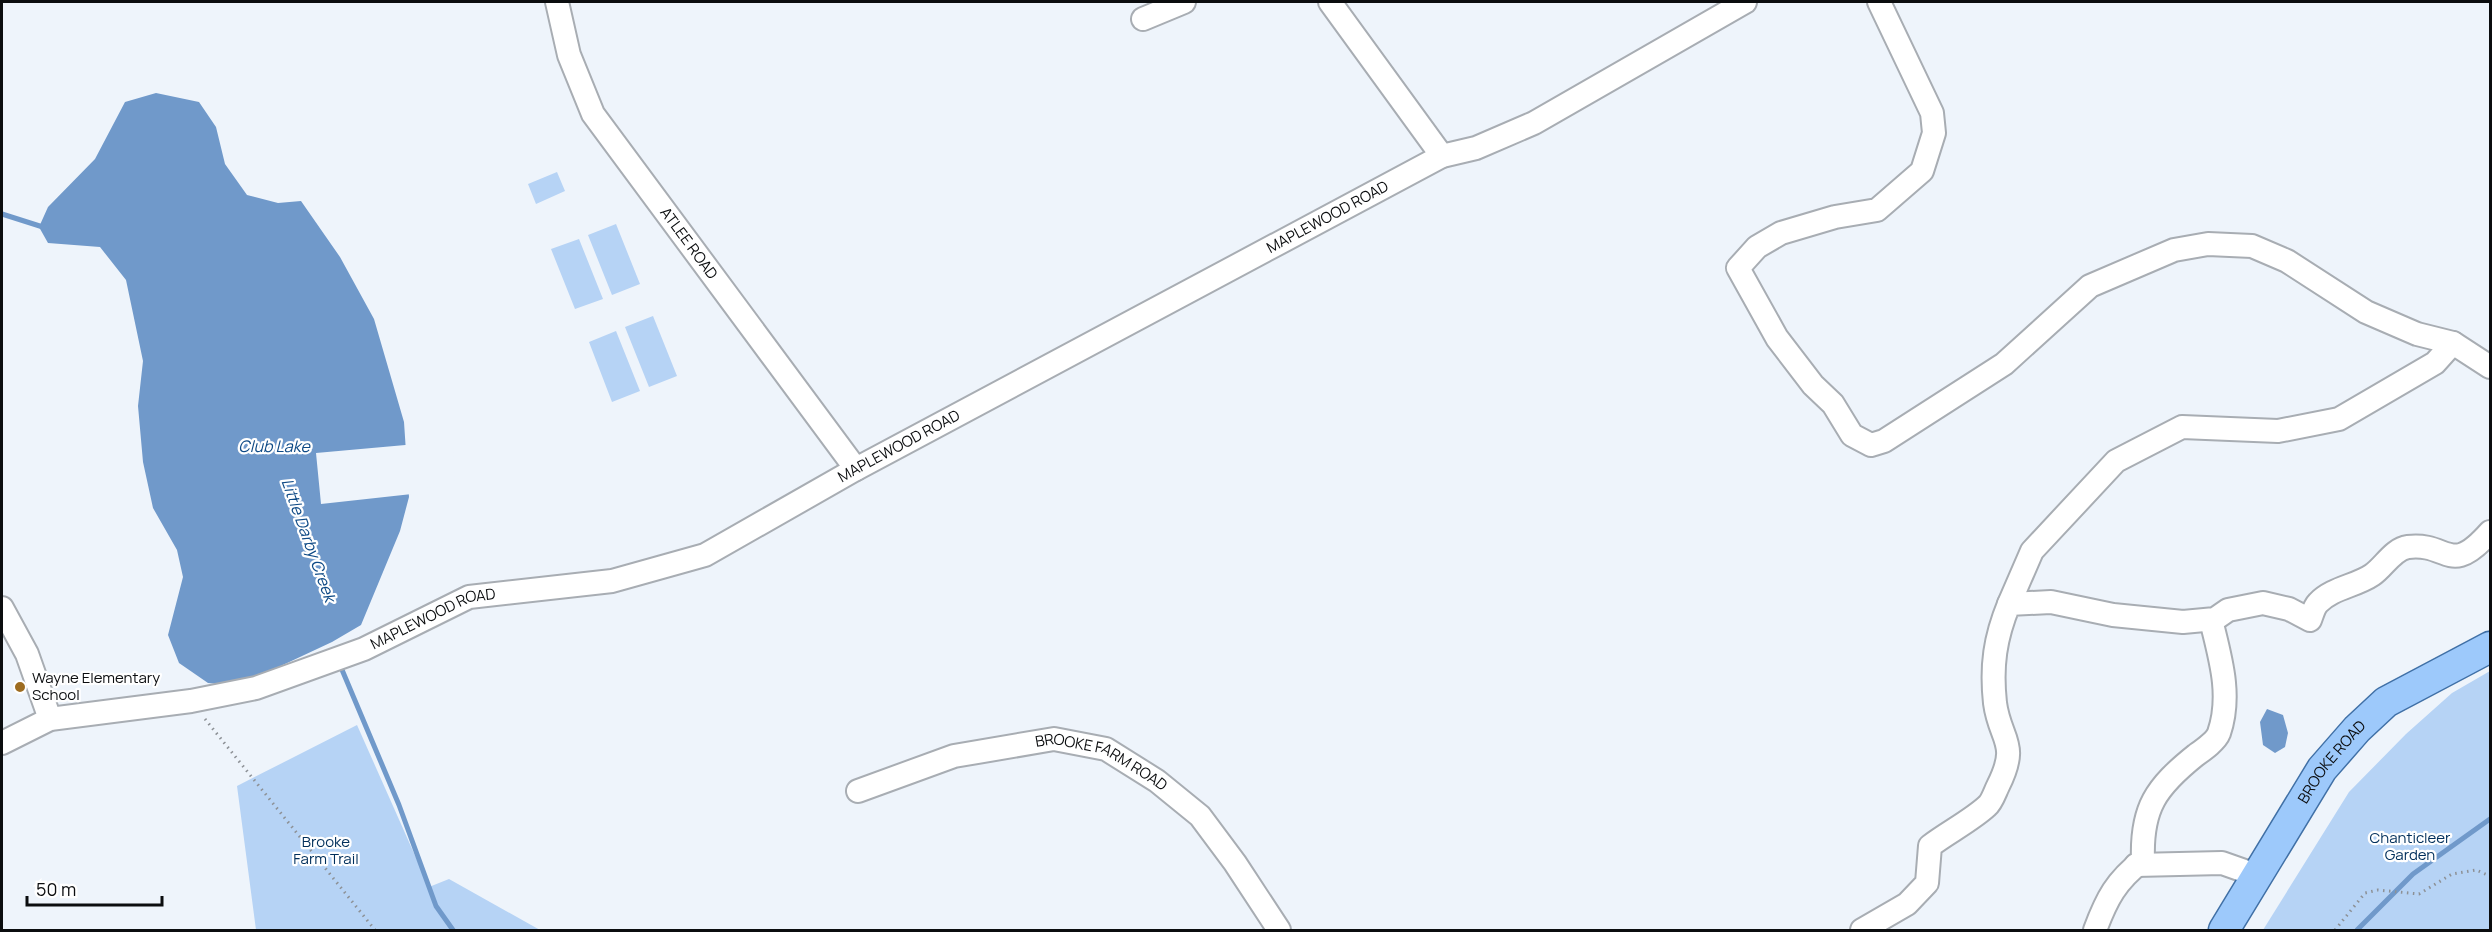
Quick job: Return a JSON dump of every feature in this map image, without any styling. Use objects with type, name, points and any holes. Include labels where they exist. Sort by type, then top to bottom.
[{"type":"main road","name":"BROOKE ROAD","points":[[2224,930],[2322,769],[2356,729],[2386,702],[2490,647]]},
{"type":"street","name":"ATLEE ROAD","points":[[557,2],[569,55],[593,114],[856,469]]},
{"type":"street","points":[[1143,19],[1184,2]]},
{"type":"street","points":[[1330,2],[1442,156]]},
{"type":"street","name":"MAPLEWOOD ROAD","points":[[2,743],[50,719],[191,701],[256,688],[364,649],[469,597],[612,581],[705,555],[856,469],[1442,156],[1476,148],[1534,123],[1744,2]]},
{"type":"street","points":[[1879,2],[1932,113],[1934,133],[1922,171],[1877,210],[1835,217],[1781,233],[1757,247],[1738,268],[1777,338],[1813,385],[1833,404],[1852,435],[1871,445],[1884,441],[2004,364],[2090,286],[2174,250],[2208,244],[2252,246],[2287,261],[2366,312],[2418,334],[2453,344],[2490,367]]},
{"type":"street","points":[[1862,930],[1907,904],[1927,883],[1930,846],[1988,805],[2002,777],[2009,746],[1995,705],[1996,635],[2032,551],[2116,461],[2182,427],[2278,431],[2339,419],[2435,363],[2453,344]]},
{"type":"street","points":[[2009,604],[2051,602],[2114,615],[2183,622],[2211,620],[2228,610],[2263,603],[2289,609],[2310,620],[2318,603],[2344,587],[2372,576],[2405,548],[2426,546],[2446,557],[2466,554],[2490,532]]},
{"type":"street","points":[[2,608],[27,654],[50,719]]},
{"type":"street","points":[[2095,930],[2107,897],[2143,860],[2142,830],[2152,799],[2178,769],[2218,735],[2225,698],[2223,668],[2211,620]]},
{"type":"street","name":"BROOKE FARM ROAD","points":[[858,791],[954,756],[1054,739],[1106,749],[1157,781],[1200,816],[1236,863],[1279,930]]},
{"type":"street","points":[[2136,865],[2222,863],[2256,875]]},
{"type":"path","points":[[191,701],[375,930]]},
{"type":"path","points":[[2336,930],[2365,893],[2378,890],[2419,894],[2452,874],[2476,870],[2490,876]]},
{"type":"green space","points":[[557,172],[565,191],[536,204],[528,184]]},
{"type":"green space","points":[[616,224],[640,284],[612,295],[588,235]]},
{"type":"green space","points":[[579,239],[603,299],[575,309],[551,249]]},
{"type":"green space","points":[[653,316],[677,376],[649,387],[625,327]]},
{"type":"green space","points":[[616,331],[640,391],[612,402],[589,342]]},
{"type":"green space","name":"Chanticleer Garden","points":[[2490,671],[2490,930],[2263,930],[2349,792],[2406,734],[2452,693]]},
{"type":"green space","name":"Brooke Farm Trail","points":[[357,725],[429,887],[449,879],[540,930],[256,930],[237,786]]},
{"type":"water","name":"Club Lake","points":[[156,93],[199,102],[216,127],[225,164],[247,195],[278,203],[301,201],[340,257],[374,319],[404,422],[409,497],[400,531],[361,625],[332,642],[238,686],[208,683],[179,663],[168,635],[183,577],[177,550],[153,508],[143,462],[138,406],[143,361],[126,280],[100,247],[48,243],[39,227],[48,207],[95,159],[125,102]]},
{"type":"water","points":[[2267,709],[2283,715],[2288,733],[2285,747],[2275,753],[2263,745],[2260,722]]},
{"type":"pier","points":[[450,441],[453,444],[455,485],[412,489],[412,494],[321,504],[316,453]]},
{"type":"waterway","name":"Little Darby Creek","points":[[2,214],[46,228]]},
{"type":"waterway","name":"Little Darby Creek","points":[[340,665],[399,805],[436,906],[453,930]]},
{"type":"waterway","points":[[2357,930],[2413,874],[2490,819]]},
{"type":"place","name":"Wayne Elementary School","points":[[20,687]]}]
